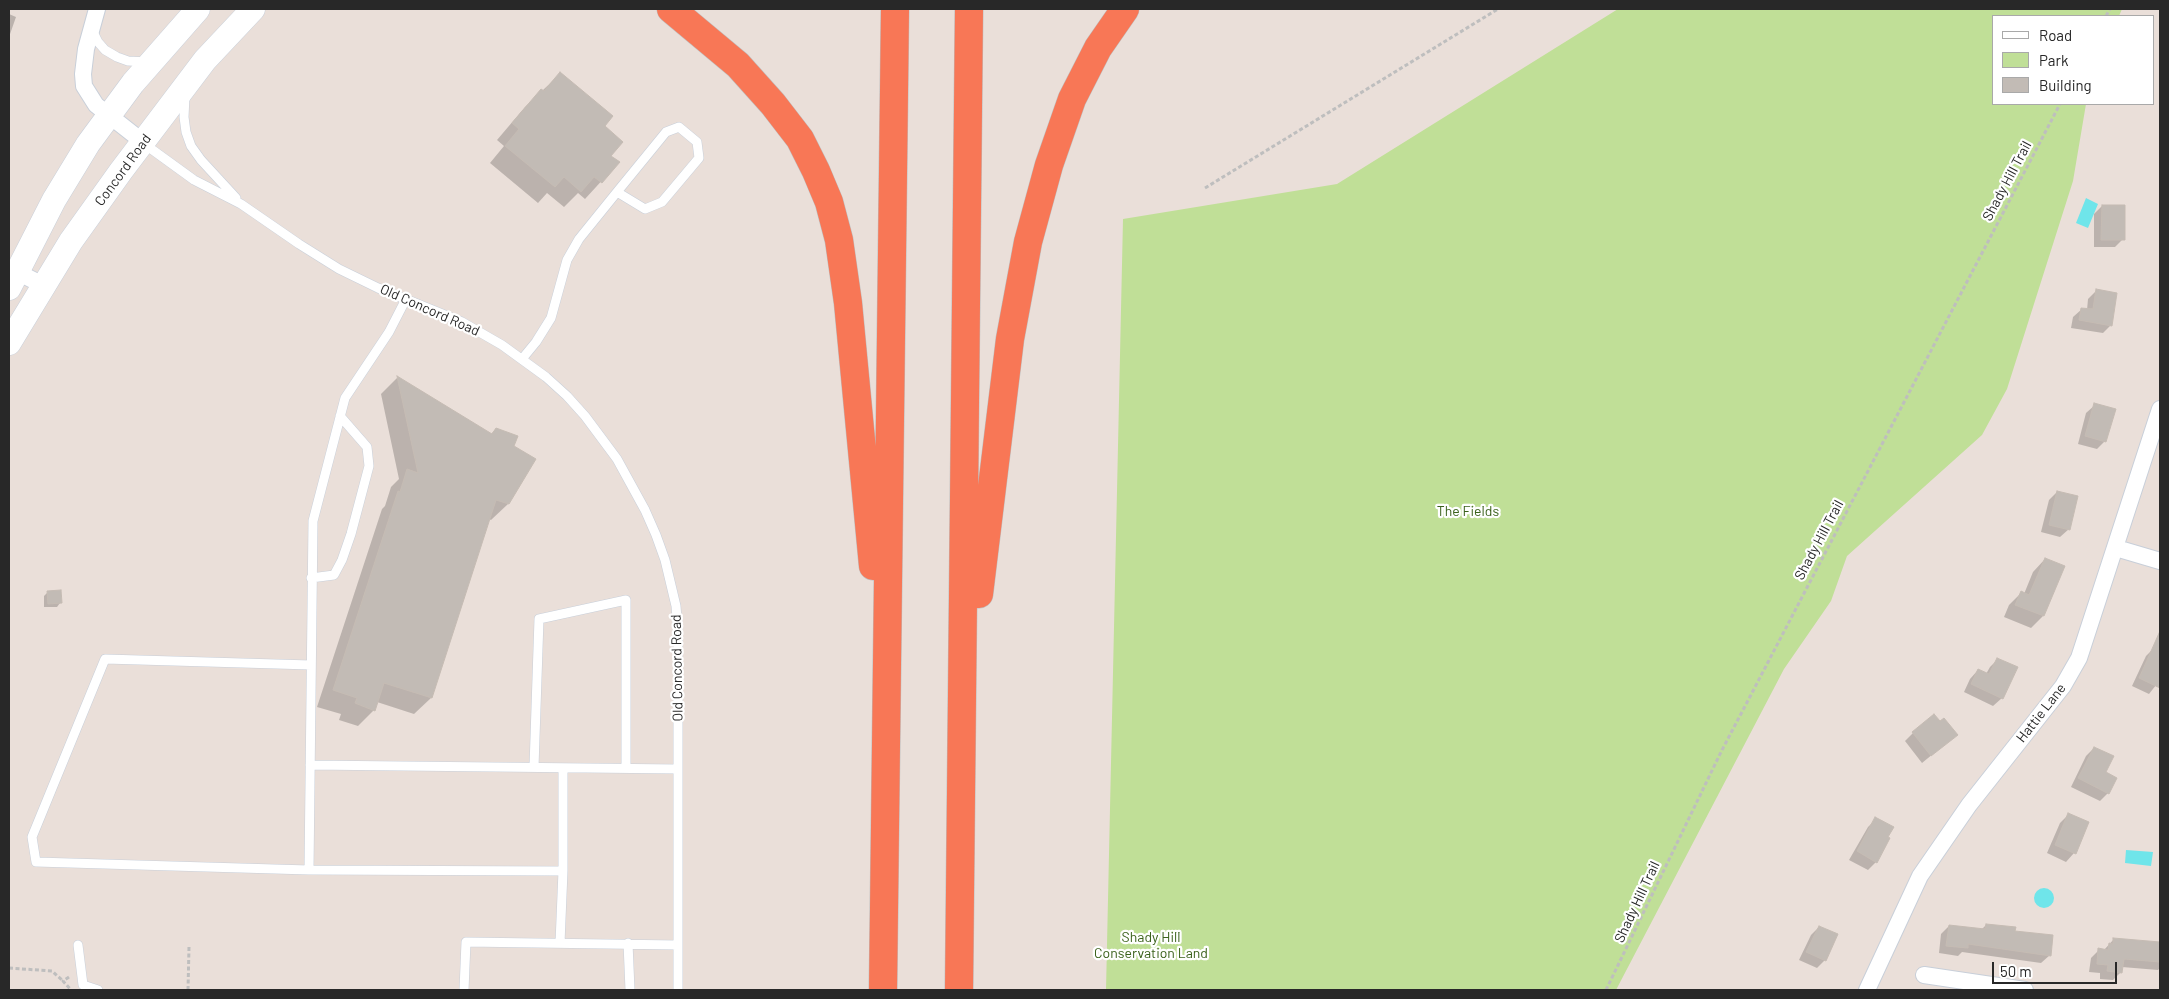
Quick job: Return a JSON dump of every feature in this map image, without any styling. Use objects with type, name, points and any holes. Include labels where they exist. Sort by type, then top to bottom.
[{"type":"highway","points":[[671,9],[738,65],[773,104],[800,139],[816,171],[828,202],[839,240],[848,303],[886,702]]},
{"type":"highway","points":[[883,990],[894,9]]},
{"type":"highway","points":[[959,990],[969,9]]},
{"type":"highway","points":[[963,727],[1010,339],[1028,242],[1049,166],[1072,99],[1098,48],[1125,9]]},
{"type":"main road","points":[[11,275],[68,177],[108,116],[133,83],[198,9]]},
{"type":"main road","name":"Concord Road","points":[[9,343],[70,241],[205,60],[253,9]]},
{"type":"street","name":"Old Concord Road","points":[[96,9],[84,63],[84,86],[96,105],[143,142]]},
{"type":"street","points":[[11,275],[43,285]]},
{"type":"street","name":"Hattie Lane","points":[[1867,990],[1902,912],[1932,857],[1969,805],[2064,686],[2086,641],[2160,409]]},
{"type":"street","points":[[2116,548],[2160,561]]},
{"type":"street","points":[[1924,976],[2025,990]]},
{"type":"lane","points":[[91,29],[98,42],[116,57],[128,61],[153,62]]},
{"type":"lane","name":"Old Concord Road","points":[[187,83],[184,116],[186,132],[191,146],[206,166],[241,204]]},
{"type":"lane","points":[[522,359],[545,328],[555,305],[564,268],[579,239],[617,192],[666,132],[679,127],[697,142],[699,158],[662,202],[646,210],[617,192]]},
{"type":"lane","name":"Old Concord Road","points":[[143,142],[194,180],[241,204],[299,244],[339,268],[372,285],[462,322],[522,359],[566,396],[600,435],[632,483],[656,535],[665,560],[676,606],[678,630],[678,990]]},
{"type":"lane","points":[[309,870],[313,521],[340,416],[352,386],[389,332],[406,299]]},
{"type":"lane","points":[[312,578],[334,575],[342,560],[369,466],[367,447],[340,416]]},
{"type":"lane","points":[[534,767],[539,619],[626,600],[626,768]]},
{"type":"lane","points":[[311,664],[105,659],[32,837],[36,862],[309,870],[563,871]]},
{"type":"lane","points":[[310,765],[678,769]]},
{"type":"lane","points":[[560,943],[564,768]]},
{"type":"lane","points":[[464,990],[466,942],[678,945]]},
{"type":"lane","points":[[628,944],[630,990]]},
{"type":"lane","points":[[78,945],[83,985],[98,990]]},
{"type":"path","points":[[1205,188],[1498,9]]},
{"type":"path","name":"Shady Hill Trail","points":[[1606,990],[1721,752],[2059,105]]},
{"type":"path","points":[[188,990],[190,947]]},
{"type":"path","points":[[9,968],[52,971],[63,981]]},
{"type":"green space","name":"The Fields","points":[[1618,9],[2122,9],[2119,15],[1992,15],[1992,105],[2086,105],[2073,181],[2007,389],[1982,435],[1847,556],[1831,601],[1784,669],[1616,990],[1106,990],[1123,219],[1337,184]]},
{"type":"water","points":[[2086,198],[2098,204],[2088,228],[2076,223]]},
{"type":"water","points":[[2126,850],[2153,852],[2151,866],[2125,863]]},
{"type":"water","points":[[2044,888],[2051,891],[2054,898],[2051,905],[2044,908],[2037,905],[2034,898],[2037,891]]},
{"type":"building","points":[[560,72],[613,116],[605,126],[623,142],[611,156],[620,162],[602,183],[594,177],[581,192],[564,177],[555,187],[505,146],[519,129],[512,123],[541,89],[544,91]]},
{"type":"building","points":[[2102,205],[2125,205],[2125,240],[2101,240]]},
{"type":"building","points":[[2096,289],[2117,293],[2112,326],[2079,320],[2081,308],[2093,309]]},
{"type":"building","points":[[397,376],[492,434],[496,428],[518,436],[514,446],[536,459],[509,504],[496,500],[432,698],[384,683],[375,711],[355,703],[357,698],[333,690],[398,491],[400,492],[407,469],[418,473]]},
{"type":"building","points":[[2094,403],[2116,409],[2106,442],[2085,436]]},
{"type":"building","points":[[2057,491],[2078,496],[2070,530],[2049,525]]},
{"type":"building","points":[[2045,558],[2065,566],[2044,616],[2015,605],[2021,591],[2029,595]]},
{"type":"building","points":[[61,590],[62,603],[48,604],[47,591]]},
{"type":"building","points":[[2160,631],[2160,688],[2139,678]]},
{"type":"building","points":[[1997,658],[2018,667],[2003,699],[1971,684],[1978,669],[1989,674]]},
{"type":"building","points":[[1934,714],[1940,721],[1944,718],[1958,735],[1931,756],[1912,732]]},
{"type":"building","points":[[2094,747],[2114,756],[2106,772],[2117,778],[2109,794],[2078,778]]},
{"type":"building","points":[[2068,813],[2089,822],[2076,854],[2055,845]]},
{"type":"building","points":[[1875,817],[1894,827],[1877,863],[1857,851]]},
{"type":"building","points":[[1986,924],[2016,927],[2015,931],[2053,935],[2051,956],[1968,944],[1968,948],[1946,946],[1949,925],[1985,929]]},
{"type":"building","points":[[1819,926],[1838,934],[1826,961],[1806,952]]},
{"type":"building","points":[[2113,938],[2160,942],[2160,962],[2124,959],[2122,973],[2107,971],[2108,965],[2097,964],[2098,948],[2108,950],[2109,943],[2113,944]]},
{"type":"park label","name":"Shady Hill Conservation Land","points":[[1151,946]]}]
